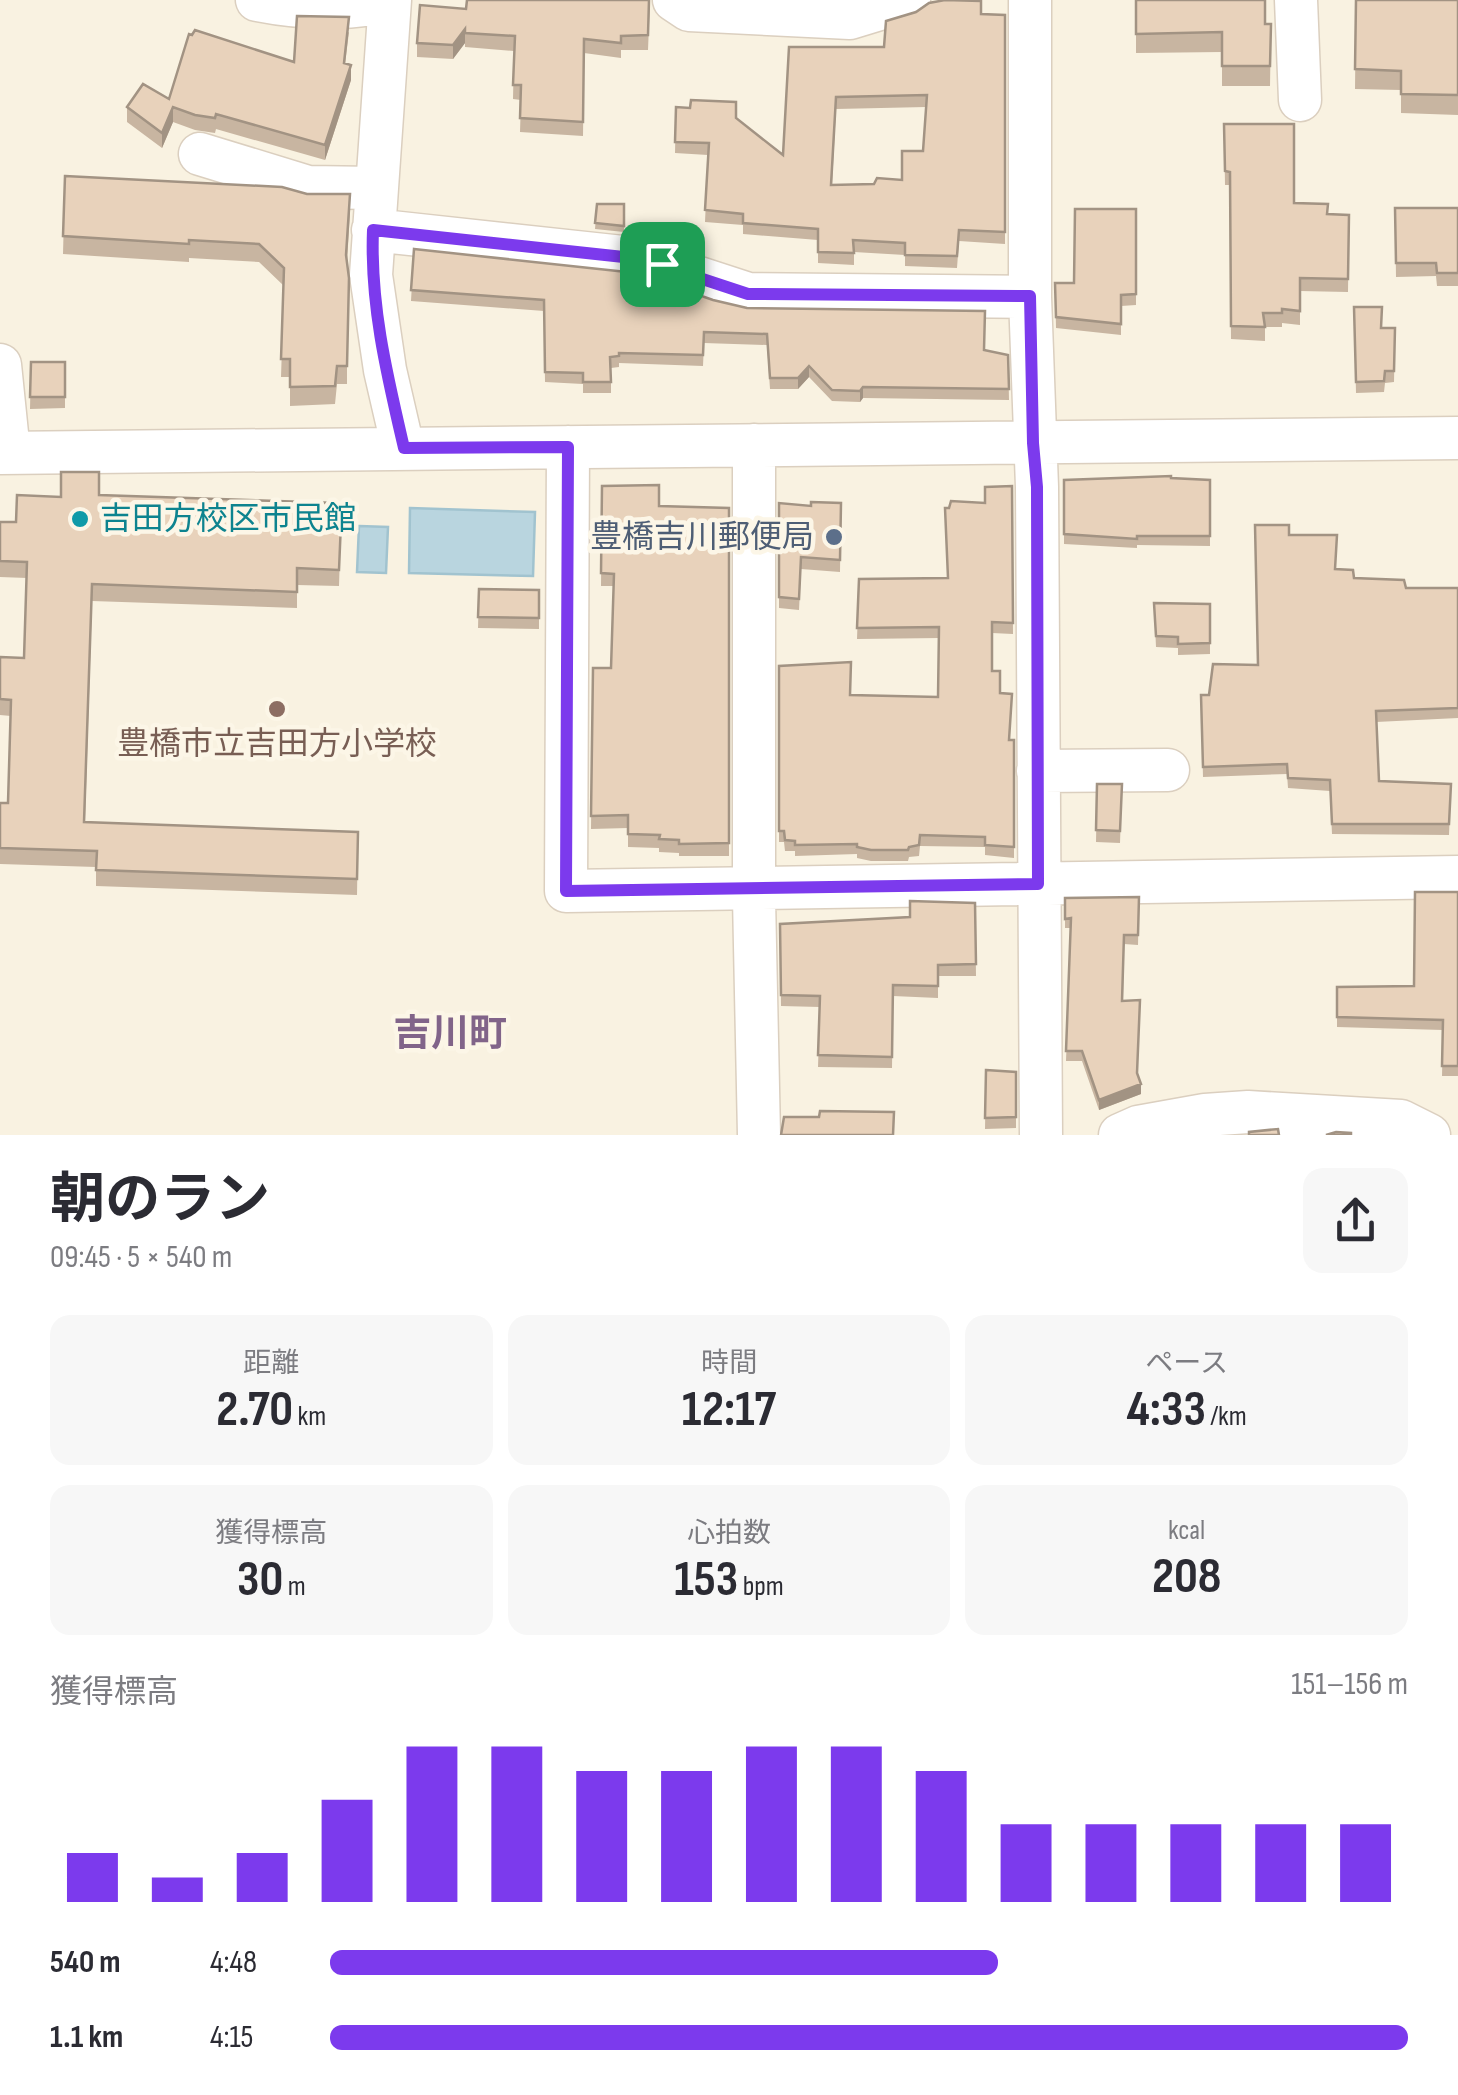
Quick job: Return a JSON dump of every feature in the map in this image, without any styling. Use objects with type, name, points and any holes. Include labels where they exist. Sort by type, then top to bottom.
[{"type":"street","points":[[257,0],[320,9],[372,4],[376,0]]},
{"type":"street","points":[[390,0],[371,274],[385,370],[404,448]]},
{"type":"street","points":[[674,0],[689,10],[824,9],[850,18],[909,0]]},
{"type":"street","points":[[1030,0],[1040,1135]]},
{"type":"street","points":[[1296,0],[1300,100]]},
{"type":"street","points":[[200,154],[375,209],[642,259],[748,294],[1030,296]]},
{"type":"street","points":[[0,365],[4,453],[1458,438]]},
{"type":"street","points":[[754,445],[754,888],[759,1135]]},
{"type":"street","points":[[568,447],[566,891],[1458,877]]},
{"type":"street","points":[[1038,771],[1168,770]]},
{"type":"street","points":[[1120,1135],[1138,1127],[1188,1118],[1248,1112],[1401,1121],[1428,1135]]},
{"type":"water","points":[[410,508],[535,512],[533,576],[409,573]]},
{"type":"water","points":[[359,526],[388,527],[386,573],[357,572]]},
{"type":"building","points":[[467,0],[649,0],[648,35],[621,36],[621,43],[584,39],[583,122],[520,118],[521,85],[513,85],[515,36],[465,33],[465,29],[453,45],[417,43],[420,5],[466,9]]},
{"type":"building","points":[[1136,0],[1265,0],[1265,24],[1271,24],[1270,66],[1222,66],[1222,32],[1136,34]]},
{"type":"building","points":[[1356,0],[1458,0],[1458,95],[1401,94],[1401,71],[1355,69]]},
{"type":"building","points":[[981,1],[981,14],[1005,15],[1005,232],[959,230],[957,256],[905,255],[905,243],[853,240],[854,253],[818,252],[818,229],[743,223],[743,214],[705,210],[709,143],[675,142],[676,107],[690,108],[691,100],[736,102],[736,118],[783,155],[789,47],[884,47],[886,21],[916,12],[929,3]],"holes":[[[927,95],[923,151],[902,151],[902,180],[877,178],[874,184],[831,185],[836,97]]]},
{"type":"building","points":[[297,16],[349,17],[344,63],[351,65],[325,145],[216,114],[215,118],[195,115],[173,107],[162,133],[127,107],[143,84],[169,99],[189,34],[195,30],[294,62]]},
{"type":"building","points":[[1224,124],[1294,124],[1294,203],[1328,204],[1327,214],[1349,215],[1348,279],[1300,278],[1300,311],[1263,313],[1265,327],[1231,326],[1230,172],[1225,171]]},
{"type":"building","points":[[65,176],[350,194],[347,366],[337,366],[335,386],[290,387],[290,359],[281,359],[284,268],[259,244],[63,236]]},
{"type":"building","points":[[597,204],[624,204],[624,226],[595,223]]},
{"type":"building","points":[[1395,208],[1458,208],[1458,273],[1437,273],[1436,263],[1396,263]]},
{"type":"building","points":[[1075,209],[1136,209],[1136,294],[1121,295],[1121,324],[1056,317],[1055,283],[1074,283]]},
{"type":"building","points":[[414,249],[636,273],[747,308],[985,311],[984,350],[1008,355],[1009,389],[832,390],[809,366],[798,378],[770,378],[767,334],[704,332],[703,355],[619,353],[610,357],[611,382],[583,382],[583,373],[545,372],[544,300],[411,290]]},
{"type":"building","points":[[1354,307],[1382,307],[1381,328],[1395,328],[1394,371],[1385,371],[1384,381],[1356,382]]},
{"type":"building","points":[[31,362],[65,362],[65,397],[30,397]]},
{"type":"building","points":[[61,472],[99,472],[99,495],[337,503],[336,521],[341,522],[339,570],[297,568],[297,592],[92,584],[84,822],[358,832],[357,879],[96,870],[97,851],[0,848],[0,803],[8,803],[11,700],[0,699],[0,657],[24,658],[27,562],[0,561],[0,522],[16,522],[17,495],[61,497]]},
{"type":"building","points":[[1171,476],[1210,480],[1210,536],[1137,539],[1064,534],[1064,480]]},
{"type":"building","points":[[659,485],[659,506],[729,508],[729,843],[679,844],[679,840],[659,839],[660,835],[628,834],[628,815],[591,816],[593,668],[611,668],[614,574],[601,573],[602,486]]},
{"type":"building","points":[[1012,486],[1013,623],[992,622],[992,671],[1000,671],[1000,693],[1012,694],[1009,740],[1014,740],[1014,847],[985,845],[985,837],[920,835],[919,845],[908,850],[871,850],[857,844],[795,845],[795,841],[785,840],[784,831],[779,831],[779,666],[851,662],[850,695],[938,697],[939,627],[857,628],[859,579],[948,578],[945,508],[949,508],[951,501],[985,503],[985,487]]},
{"type":"building","points":[[811,502],[841,503],[840,560],[801,557],[799,599],[779,597],[779,503],[811,506]]},
{"type":"building","points":[[1255,525],[1289,525],[1289,535],[1337,535],[1335,569],[1353,570],[1354,578],[1404,580],[1406,588],[1458,588],[1458,708],[1376,711],[1379,781],[1451,784],[1449,824],[1332,824],[1330,780],[1288,778],[1287,764],[1203,767],[1201,695],[1209,695],[1213,664],[1258,665]]},
{"type":"building","points":[[479,589],[539,590],[539,618],[478,617]]},
{"type":"building","points":[[1154,603],[1210,604],[1210,643],[1178,644],[1178,637],[1156,636]]},
{"type":"building","points":[[1097,784],[1122,784],[1120,831],[1096,830]]},
{"type":"building","points":[[1415,892],[1458,892],[1458,1066],[1442,1066],[1443,1020],[1337,1017],[1337,987],[1414,986]]},
{"type":"building","points":[[1139,897],[1138,935],[1124,935],[1122,1001],[1140,1000],[1137,1073],[1141,1084],[1099,1100],[1082,1051],[1066,1051],[1071,918],[1065,919],[1065,898]]},
{"type":"building","points":[[910,901],[975,903],[976,964],[938,965],[938,986],[893,985],[892,1057],[818,1055],[820,996],[781,995],[780,924],[910,917]]},
{"type":"building","points":[[986,1070],[1016,1072],[1016,1117],[985,1118]]},
{"type":"building","points":[[820,1111],[894,1112],[893,1135],[781,1135],[784,1117],[819,1117]]},
{"type":"building","points":[[1278,1129],[1279,1135],[1249,1135],[1249,1132]]},
{"type":"place","name":"吉田方校区市民館","points":[[80,519]]},
{"type":"place","name":"豊橋吉川郵便局","points":[[834,537]]},
{"type":"place","name":"豊橋市立吉田方小学校","points":[[277,709]]},
{"type":"district","name":"吉川町","points":[[450,1034]]},
{"type":"route","points":[[373,230],[662,264],[748,294],[1030,296],[1037,487],[1038,884],[566,891],[568,447],[404,448],[385,370],[371,274],[373,230]]}]
